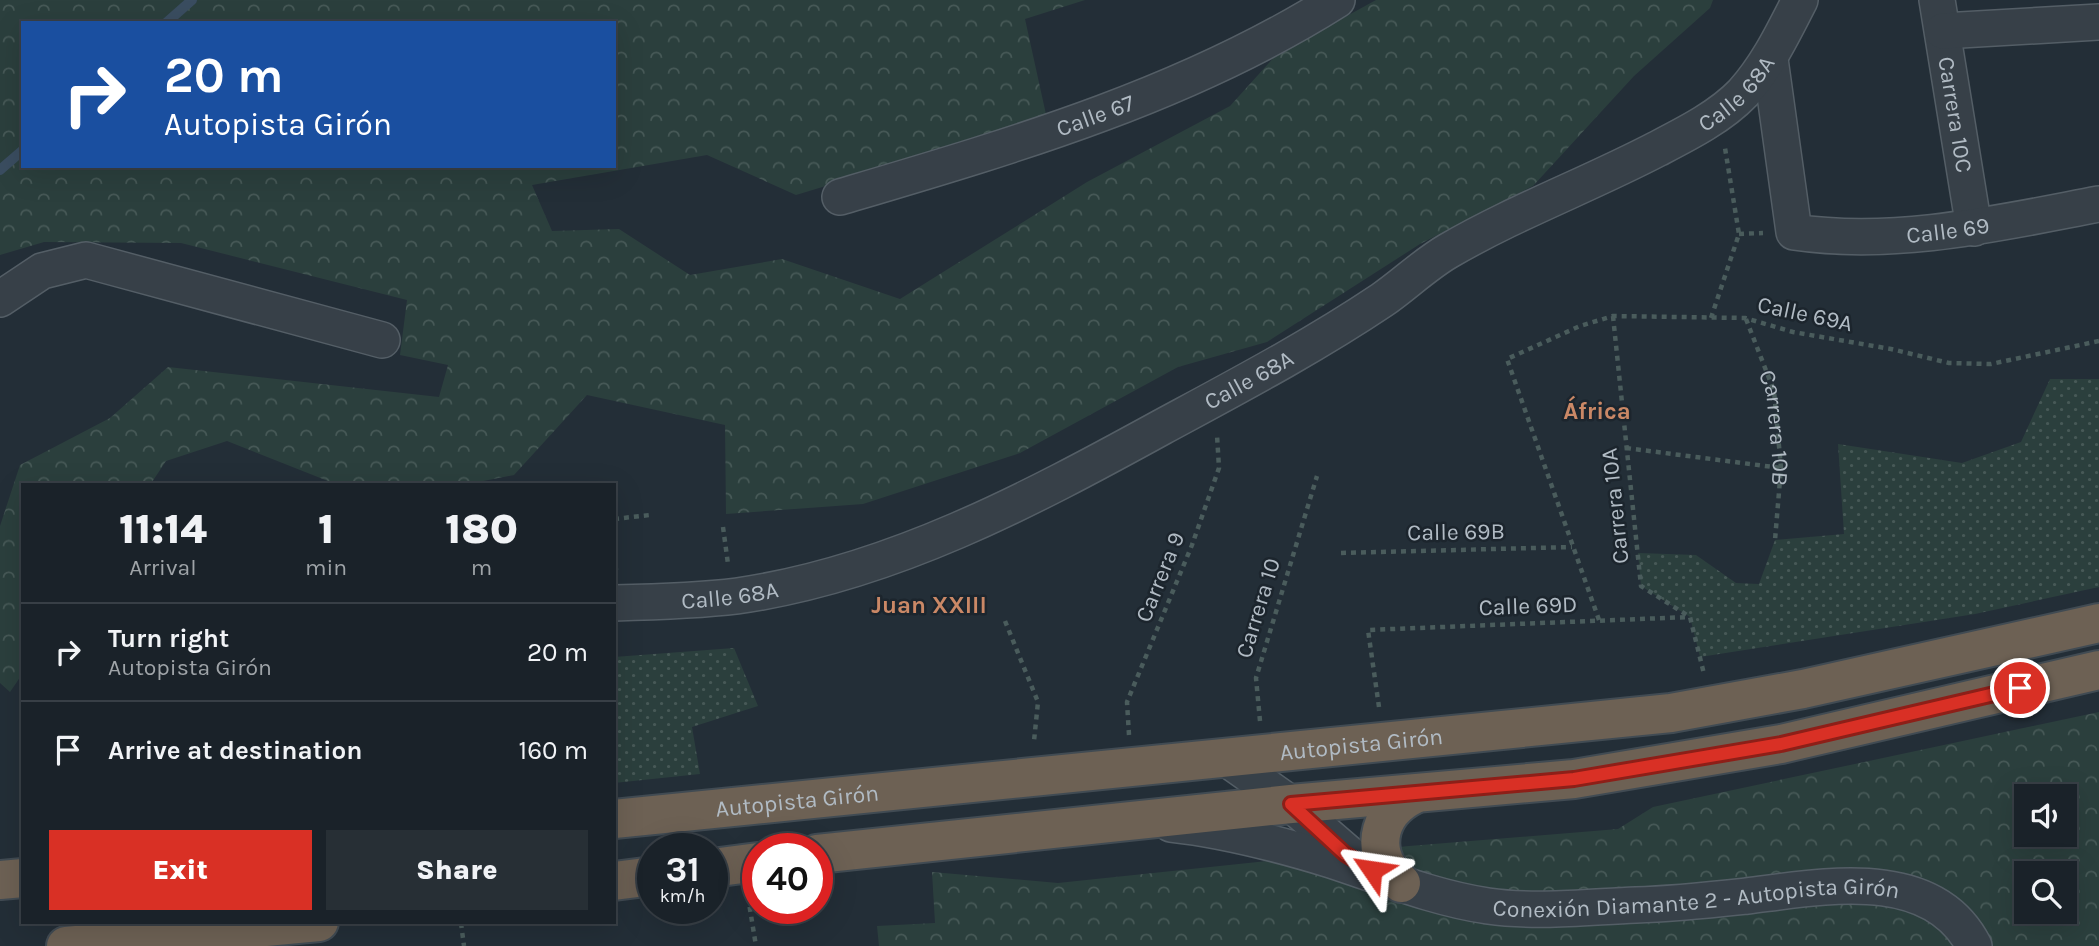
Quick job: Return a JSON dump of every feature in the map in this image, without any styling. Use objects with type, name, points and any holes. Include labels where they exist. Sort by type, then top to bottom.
[{"type":"highway","name":"Autopista Girón","points":[[616,819],[1597,722],[1803,690],[2099,623]]},
{"type":"highway","points":[[833,851],[1291,804],[1574,779],[1781,744],[2099,670]]},
{"type":"highway","points":[[1401,883],[1382,862],[1380,834],[1391,810],[1413,795]]},
{"type":"highway","points":[[0,880],[21,878]]},
{"type":"highway","points":[[616,881],[637,878]]},
{"type":"highway","points":[[66,946],[298,924]]},
{"type":"street","name":"Calle 67","points":[[840,197],[1033,140],[1133,102],[1287,32],[1337,0]]},
{"type":"street","name":"Calle 68A","points":[[616,603],[738,596],[800,582],[891,556],[983,520],[1081,472],[1214,399],[1383,300],[1444,253],[1496,225],[1595,182],[1682,136],[1718,113],[1742,93],[1770,59],[1800,0]]},
{"type":"street","points":[[1940,16],[2086,16]]},
{"type":"street","name":"Carrera 10C","points":[[1940,16],[1974,228]]},
{"type":"street","name":"Calle 69","points":[[1770,59],[1794,232],[1861,238],[1974,228],[2099,204]]},
{"type":"street","points":[[0,299],[42,271],[86,260],[382,340]]},
{"type":"street","name":"Conexión Diamante 2 - Autopista Girón","points":[[1227,759],[1291,804],[1345,854],[1401,883]]},
{"type":"street","name":"Conexión Diamante 2 - Autopista Girón","points":[[1133,821],[1218,831],[1260,840],[1444,897],[1489,906],[1540,910],[1689,903],[1850,885],[1888,888],[1918,896],[1942,910],[1974,946]]},
{"type":"path","points":[[1711,317],[1739,234],[1718,113]]},
{"type":"path","name":"Calle 69A","points":[[1572,547],[1507,359],[1580,326],[1613,316],[1745,318],[1793,332],[1891,349],[1949,363],[1991,365],[2099,341]]},
{"type":"path","name":"Carrera 10A","points":[[1613,316],[1641,586],[1690,617]]},
{"type":"path","name":"Carrera 10B","points":[[1745,318],[1774,391],[1781,468],[1775,540]]},
{"type":"path","name":"Carrera 9","points":[[1130,767],[1127,702],[1192,545],[1219,468],[1214,399]]},
{"type":"path","points":[[1626,447],[1781,468]]},
{"type":"path","name":"Carrera 10","points":[[1266,753],[1256,678],[1317,476]]},
{"type":"path","points":[[616,519],[650,515]]},
{"type":"path","points":[[1572,547],[1599,621]]},
{"type":"path","name":"Calle 69B","points":[[1341,553],[1572,547]]},
{"type":"path","points":[[1690,617],[1712,706]]},
{"type":"path","name":"Calle 69D","points":[[1384,742],[1368,630],[1690,617]]},
{"type":"path","points":[[1005,621],[1038,702],[1032,777]]},
{"type":"path","points":[[461,924],[464,946]]},
{"type":"path","points":[[754,924],[755,946]]},
{"type":"green space","points":[[0,0],[1085,0],[1025,19],[1047,119],[796,195],[707,155],[532,185],[552,231],[619,229],[690,275],[782,259],[900,299],[1087,182],[1230,106],[1276,55],[1376,0],[1713,0],[1710,8],[1634,76],[1533,186],[1420,244],[1267,342],[1178,367],[1020,453],[863,504],[726,514],[725,425],[587,395],[514,475],[473,483],[333,483],[227,441],[166,461],[151,483],[21,483],[21,676],[10,692],[0,683],[0,526],[20,465],[110,418],[168,367],[439,397],[448,365],[400,355],[407,300],[181,243],[44,242],[0,255]]},
{"type":"green space","points":[[2050,379],[2099,379],[2099,587],[1975,614],[1700,657],[1690,617],[1641,586],[1638,553],[1696,555],[1736,583],[1759,584],[1775,540],[1844,534],[1838,444],[1962,463],[2021,442]]},
{"type":"green space","points":[[734,648],[758,706],[692,727],[700,774],[616,783],[616,657]]},
{"type":"green space","points":[[2099,712],[2099,946],[879,946],[877,926],[935,923],[932,872],[1058,883],[1409,846],[1618,829],[1653,807]]},
{"type":"waterway","points":[[168,21],[192,0]]},
{"type":"waterway","points":[[0,170],[21,152]]},
{"type":"district","name":"África","points":[[1597,411]]},
{"type":"district","name":"Juan XXIII","points":[[929,605]]},
{"type":"route","points":[[1372,870],[1345,854],[1291,804],[1574,779],[1781,744],[2020,688]]}]
